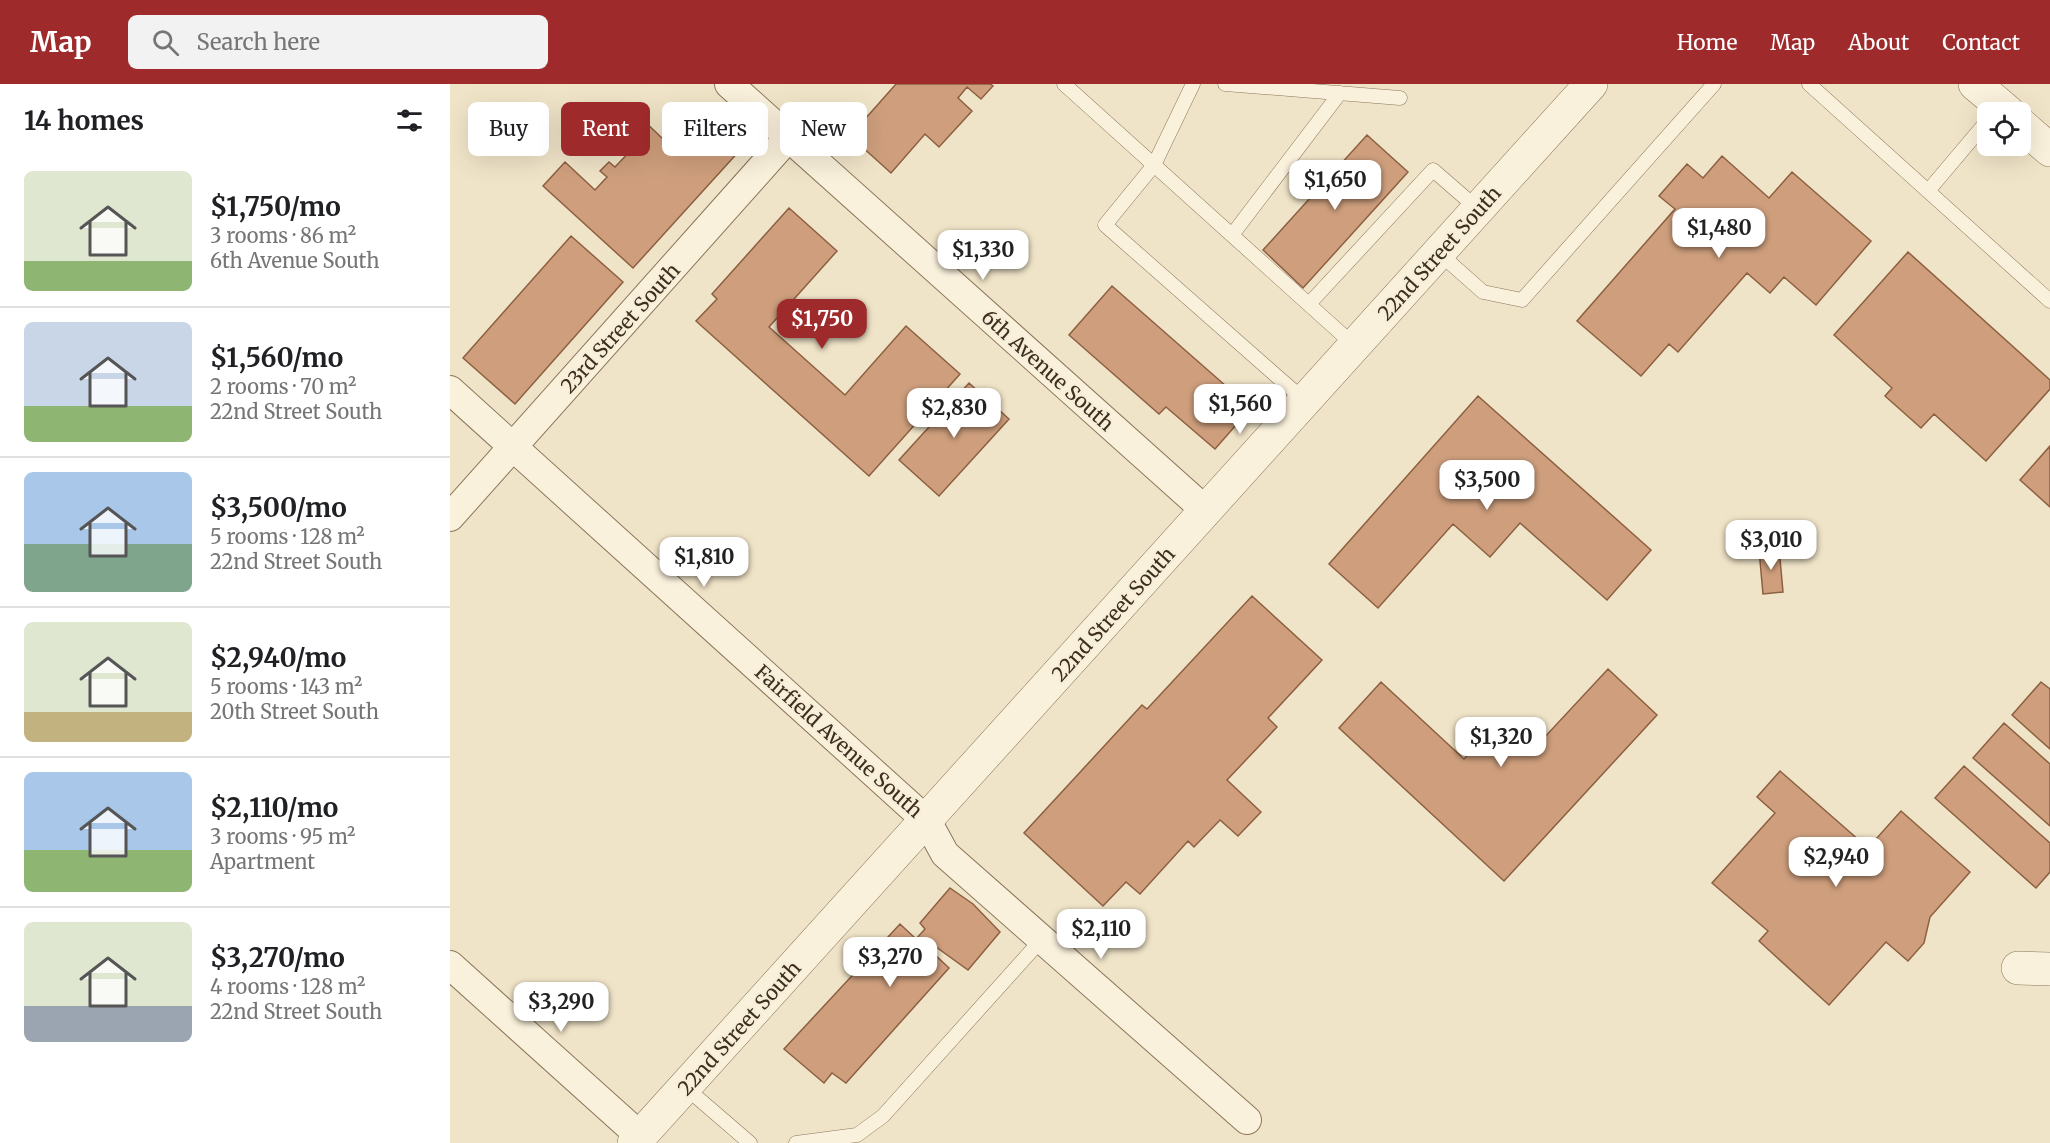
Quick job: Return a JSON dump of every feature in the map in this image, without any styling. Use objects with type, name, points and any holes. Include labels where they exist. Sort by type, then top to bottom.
[{"type":"street","name":"6th Avenue South","points":[[729,84],[780,131]]},
{"type":"street","name":"22nd Street South","points":[[637,1139],[1591,84]]},
{"type":"street","points":[[1976,84],[1991,102]]},
{"type":"street","points":[[2031,136],[2050,150]]},
{"type":"street","name":"23rd Street South","points":[[450,518],[780,147]]},
{"type":"street","name":"6th Avenue South","points":[[808,156],[1206,512]]},
{"type":"street","name":"Fairfield Avenue South","points":[[450,390],[927,820],[945,854],[1247,1120]]},
{"type":"street","points":[[450,965],[637,1139]]},
{"type":"street","points":[[2018,968],[2050,969]]},
{"type":"lane","points":[[1193,84],[1154,165],[1105,225],[1305,401]]},
{"type":"lane","points":[[1225,84],[1400,98]]},
{"type":"lane","points":[[1439,253],[1483,292],[1522,300],[1714,84]]},
{"type":"lane","points":[[1809,84],[2050,301]]},
{"type":"lane","points":[[1071,87],[1355,346]]},
{"type":"lane","points":[[1232,235],[1340,93]]},
{"type":"lane","points":[[1928,191],[1977,141]]},
{"type":"lane","points":[[1309,304],[1433,170],[1478,209]]},
{"type":"lane","points":[[796,1143],[857,1135],[883,1116],[1042,939]]},
{"type":"lane","points":[[685,1087],[750,1143]]},
{"type":"building","points":[[896,84],[990,84],[993,86],[981,99],[967,87],[958,98],[972,111],[939,147],[925,134],[891,173],[867,151],[867,117]]},
{"type":"building","points":[[650,127],[662,138],[662,156],[735,156],[633,268],[543,186],[565,162],[595,190],[607,177],[600,171],[609,162],[615,167],[626,156],[650,156]]},
{"type":"building","points":[[1367,135],[1408,172],[1303,288],[1263,250]]},
{"type":"building","points":[[1722,156],[1769,198],[1792,172],[1871,241],[1816,305],[1784,277],[1770,293],[1747,273],[1678,352],[1669,344],[1641,376],[1577,321],[1675,209],[1659,196],[1687,164],[1703,178]]},
{"type":"building","points":[[789,208],[837,251],[769,327],[845,395],[906,326],[960,374],[869,476],[696,321],[717,299],[712,294]]},
{"type":"building","points":[[571,236],[623,282],[515,404],[463,358]]},
{"type":"building","points":[[1908,252],[2050,380],[2050,389],[1986,461],[1934,414],[1921,428],[1885,396],[1892,388],[1834,335]]},
{"type":"building","points":[[1112,286],[1251,408],[1215,449],[1166,407],[1159,414],[1069,335]]},
{"type":"building","points":[[969,383],[1009,419],[939,496],[899,460]]},
{"type":"building","points":[[1478,396],[1651,550],[1607,600],[1520,523],[1490,557],[1453,524],[1378,608],[1329,564]]},
{"type":"building","points":[[2050,446],[2050,507],[2020,480]]},
{"type":"building","points":[[1779,548],[1783,592],[1763,594],[1759,550]]},
{"type":"building","points":[[1252,596],[1322,660],[1268,718],[1277,727],[1227,780],[1261,812],[1238,836],[1220,820],[1194,847],[1188,841],[1140,894],[1126,882],[1103,906],[1024,833],[1142,705],[1147,709]]},
{"type":"building","points":[[1608,669],[1657,715],[1504,881],[1339,728],[1381,682],[1464,759],[1497,723],[1529,754]]},
{"type":"building","points":[[2041,682],[2050,689],[2050,749],[2012,715]]},
{"type":"building","points":[[2004,723],[2050,764],[2050,826],[1973,758]]},
{"type":"building","points":[[1964,766],[2050,843],[2050,872],[2036,888],[1935,798]]},
{"type":"building","points":[[1780,771],[1868,848],[1901,811],[1970,872],[1930,917],[1924,943],[1908,961],[1886,942],[1829,1005],[1759,941],[1768,931],[1712,883],[1775,813],[1757,797]]},
{"type":"building","points":[[950,888],[973,904],[1000,932],[968,970],[936,947],[931,951],[949,968],[846,1083],[832,1073],[824,1083],[784,1049],[900,924],[916,939],[925,929],[920,923]]}]
